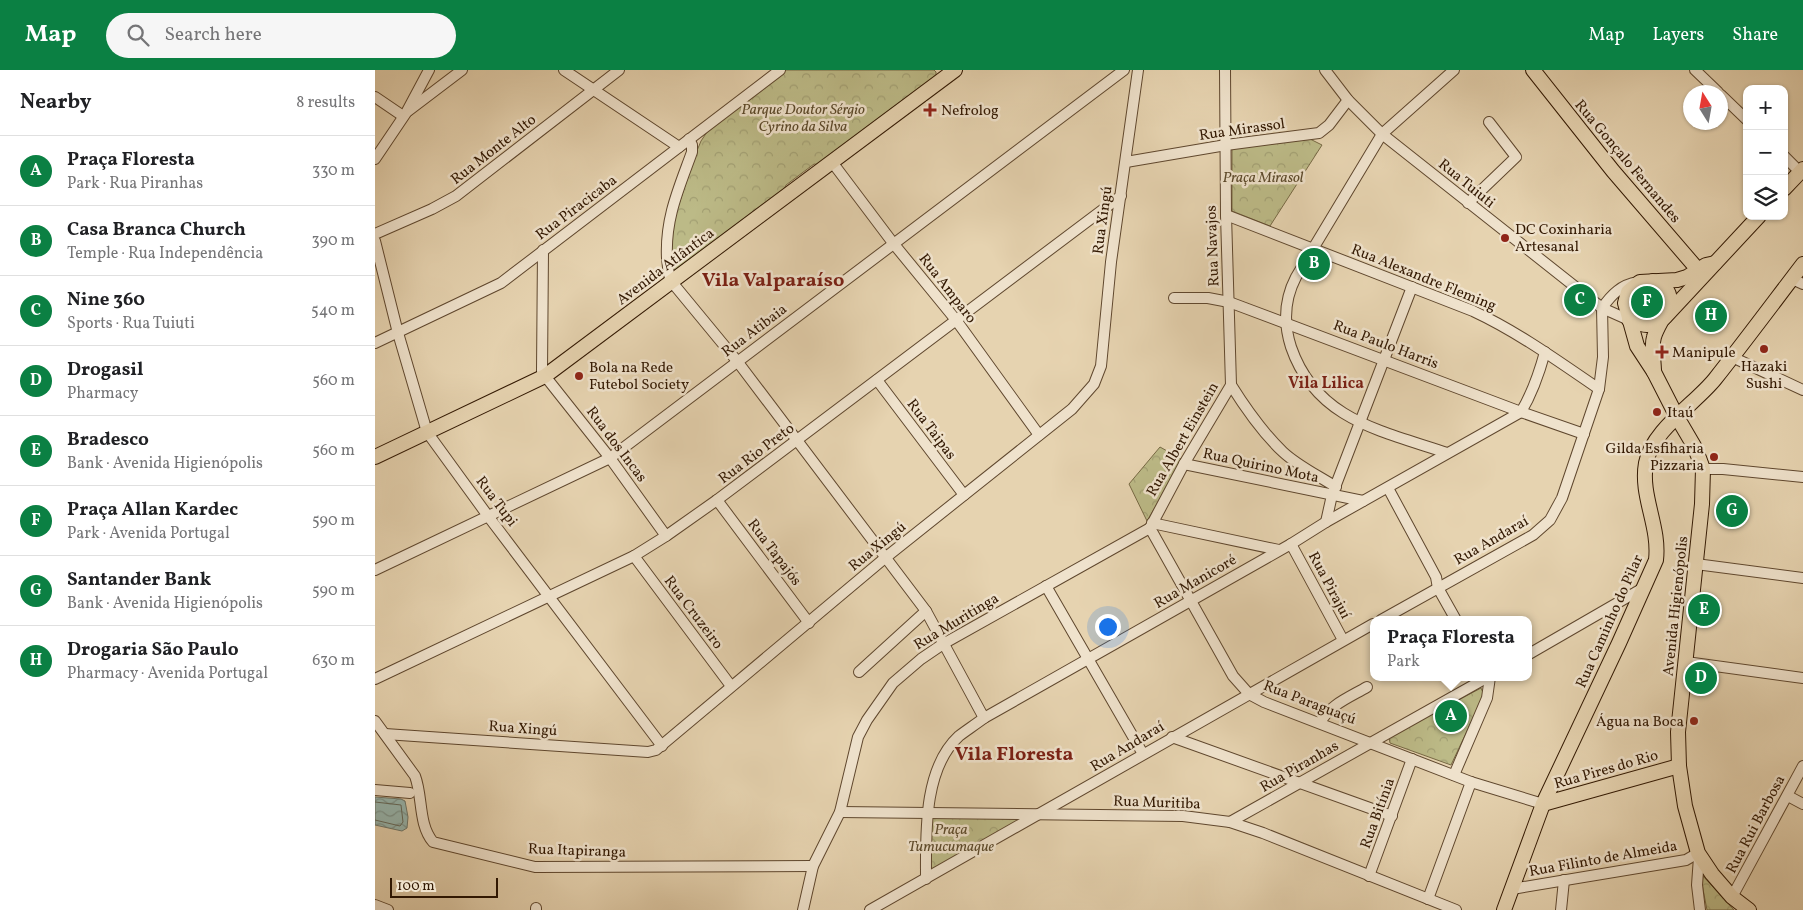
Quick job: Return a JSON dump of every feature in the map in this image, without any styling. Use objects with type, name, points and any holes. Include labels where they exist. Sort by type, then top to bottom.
[{"type":"main road","name":"Rua Gonçalo Fernandes","points":[[1533,70],[1613,170],[1699,271]]},
{"type":"main road","name":"Avenida Atlântica","points":[[375,457],[545,376],[832,162],[949,72]]},
{"type":"main road","points":[[1788,185],[1802,171]]},
{"type":"main road","points":[[1715,263],[1706,265],[1699,271],[1677,280],[1646,282],[1631,289],[1626,299],[1623,318],[1648,326],[1657,323],[1694,286],[1755,220]]},
{"type":"main road","name":"Rua Caminho do Pilar","points":[[1504,910],[1543,804],[1656,560],[1657,536],[1645,492],[1646,460],[1652,448],[1677,417],[1710,384],[1797,281],[1803,264]]},
{"type":"main road","points":[[1694,286],[1700,277],[1699,271]]},
{"type":"main road","points":[[1646,282],[1662,286],[1669,299],[1668,310],[1664,317]]},
{"type":"main road","name":"Avenida Higienópolis","points":[[1654,372],[1654,340],[1664,317]]},
{"type":"main road","name":"Avenida Higienópolis","points":[[1623,318],[1694,446],[1703,469],[1702,504],[1678,732],[1679,766],[1685,806],[1698,855]]},
{"type":"main road","name":"Rua Pires do Rio","points":[[1543,804],[1679,766]]},
{"type":"main road","points":[[1698,855],[1732,897],[1749,910]]},
{"type":"street","points":[[375,159],[430,70],[438,78],[446,80],[452,78]]},
{"type":"street","points":[[404,114],[462,70]]},
{"type":"street","points":[[564,70],[679,147]]},
{"type":"street","name":"Rua Monte Alto","points":[[375,234],[432,209],[456,196],[619,70]]},
{"type":"street","name":"Rua Piracicaba","points":[[375,343],[495,286],[780,70]]},
{"type":"street","name":"Rua Atibaia","points":[[375,570],[610,458],[1124,70]]},
{"type":"street","name":"Rua Xingú","points":[[385,734],[648,752],[656,750],[885,558],[1072,409],[1089,391],[1097,377],[1101,360],[1111,262],[1138,70]]},
{"type":"street","name":"Rua Navajos","points":[[1225,70],[1229,302]]},
{"type":"street","name":"Rua Tuiuti","points":[[1325,70],[1347,100],[1382,134],[1601,308],[1623,318]]},
{"type":"street","points":[[1447,453],[1359,423],[1334,408],[1309,382],[1297,361],[1288,337],[1285,322],[1291,286],[1382,134],[1454,70]]},
{"type":"street","points":[[1695,70],[1710,85]]},
{"type":"street","points":[[375,97],[404,114]]},
{"type":"street","name":"Rua Mirassol","points":[[1125,162],[1226,145],[1319,133],[1326,129],[1347,100]]},
{"type":"street","points":[[1728,102],[1743,116]]},
{"type":"street","points":[[1469,203],[1516,157],[1489,122]]},
{"type":"street","points":[[689,139],[692,145],[691,152],[674,200],[667,236],[671,281],[737,361],[926,611],[984,718]]},
{"type":"street","points":[[1788,159],[1802,171]]},
{"type":"street","name":"Rua Amparo","points":[[832,162],[893,243],[956,320],[1039,435]]},
{"type":"street","name":"Rua Rio Preto","points":[[375,678],[634,556],[666,536],[717,500],[1121,196]]},
{"type":"street","name":"Rua Alexandre Fleming","points":[[1226,215],[1455,303],[1487,318],[1545,352],[1599,389]]},
{"type":"street","name":"Rua Tupi","points":[[375,241],[398,333],[427,432],[662,746]]},
{"type":"street","points":[[543,250],[542,366],[545,376]]},
{"type":"street","points":[[1601,308],[1619,289],[1626,285],[1646,282]]},
{"type":"street","points":[[1326,522],[1334,491],[1412,287]]},
{"type":"street","name":"Rua Paulo Harris","points":[[1174,298],[1208,298],[1229,302],[1584,434]]},
{"type":"street","name":"Rua Albert Einstein","points":[[1151,526],[1184,464],[1231,384],[1229,302]]},
{"type":"street","name":"Rua Andaraí","points":[[1388,616],[1533,535],[1549,520],[1562,498],[1599,389],[1603,336],[1601,308]]},
{"type":"street","points":[[1603,336],[1606,326],[1623,318]]},
{"type":"street","points":[[1521,412],[1537,382],[1545,352]]},
{"type":"street","points":[[1732,357],[1803,390]]},
{"type":"street","name":"Rua dos Incas","points":[[545,376],[610,458],[666,536]]},
{"type":"street","name":"Rua Taipas","points":[[877,380],[964,495]]},
{"type":"street","points":[[1231,384],[1248,412],[1285,454],[1334,491]]},
{"type":"street","name":"Rua Manicoré","points":[[926,879],[928,814],[932,784],[949,748],[959,737],[984,718],[1521,412]]},
{"type":"street","name":"Rua Quirino Mota","points":[[1184,464],[1334,491],[1363,501]]},
{"type":"street","points":[[1703,469],[1723,469],[1803,477]]},
{"type":"street","points":[[1388,488],[1436,577],[1438,588],[1454,616]]},
{"type":"street","name":"Rua Tapajós","points":[[717,500],[809,623]]},
{"type":"street","points":[[1151,526],[1279,550]]},
{"type":"street","name":"Rua Muritinga","points":[[803,910],[813,866],[840,812],[859,738],[867,720],[893,683],[921,659],[943,644],[1151,526]]},
{"type":"street","name":"Rua Paraguaçú","points":[[1151,526],[1233,676],[1249,694],[1264,702],[1471,782],[1543,804]]},
{"type":"street","name":"Rua Pirajuí","points":[[1291,544],[1343,640]]},
{"type":"street","name":"Rua Cruzeiro","points":[[634,556],[731,686]]},
{"type":"street","points":[[1696,564],[1803,578]]},
{"type":"street","points":[[1046,586],[1143,754]]},
{"type":"street","points":[[1532,652],[1645,586]]},
{"type":"street","points":[[1617,603],[1632,615]]},
{"type":"street","points":[[859,672],[926,611]]},
{"type":"street","name":"Rua Andaraí","points":[[870,910],[1370,626]]},
{"type":"street","points":[[1686,662],[1803,678]]},
{"type":"street","name":"Rua Piranhas","points":[[1230,822],[1482,681]]},
{"type":"street","points":[[1454,775],[1487,698],[1489,681]]},
{"type":"street","points":[[1320,723],[1323,715],[1331,708],[1367,687]]},
{"type":"street","points":[[375,721],[385,734]]},
{"type":"street","name":"Rua Itapiranga","points":[[385,734],[415,776],[419,787],[425,826],[428,836],[433,842],[535,867],[813,866]]},
{"type":"street","points":[[1172,737],[1392,816]]},
{"type":"street","name":"Rua Bitínia","points":[[1369,876],[1412,759]]},
{"type":"street","name":"Rua Rui Barbosa","points":[[1732,897],[1803,766]]},
{"type":"street","points":[[1428,899],[1471,782]]},
{"type":"street","points":[[375,790],[410,793]]},
{"type":"street","points":[[1788,796],[1803,804]]},
{"type":"street","name":"Rua Muritiba","points":[[840,812],[1183,816],[1230,822],[1263,833],[1455,910]]},
{"type":"street","name":"Rua Filinto de Almeida","points":[[1512,889],[1686,860],[1698,855]]},
{"type":"street","name":"Avenida Higienópolis","points":[[1698,855],[1697,885],[1700,910]]},
{"type":"street","points":[[1561,910],[1564,880]]},
{"type":"street","points":[[375,905],[388,910]]},
{"type":"green space","name":"Parque Doutor Sérgio Cyrino da Silva","points":[[786,70],[934,70],[936,78],[821,165],[814,164],[786,185],[782,194],[677,272],[672,270],[670,245],[674,219],[701,141],[709,129]]},
{"type":"green space","name":"Praça Mirasol","points":[[1310,139],[1322,145],[1270,226],[1232,211],[1232,148]]},
{"type":"green space","points":[[1654,287],[1661,294],[1665,304],[1653,320],[1634,316],[1630,297],[1637,289]]},
{"type":"green space","points":[[1160,447],[1183,460],[1147,521],[1129,484]]},
{"type":"green space","points":[[1481,688],[1484,695],[1451,765],[1390,743],[1389,737]]},
{"type":"green space","name":"Praça Tumucumaque","points":[[931,817],[1032,818],[930,872]]},
{"type":"green space","points":[[1703,876],[1734,910],[1707,910],[1702,884]]},
{"type":"water","points":[[375,797],[405,801],[408,817],[407,828],[402,831],[375,825]]},
{"type":"place","name":"Nefrolog","points":[[930,110]]},
{"type":"place","name":"DC Coxinharia Artesanal","points":[[1505,238]]},
{"type":"place","name":"Casa Branca Church","points":[[1314,264]]},
{"type":"place","name":"Nine 360","points":[[1580,300]]},
{"type":"place","name":"Praça Allan Kardec","points":[[1647,302]]},
{"type":"place","name":"Drogaria São Paulo","points":[[1711,316]]},
{"type":"place","name":"Hazaki Sushi","points":[[1764,349]]},
{"type":"place","name":"Manipule","points":[[1662,352]]},
{"type":"place","name":"Bola na Rede Futebol Society","points":[[579,376]]},
{"type":"place","name":"Itaú","points":[[1657,412]]},
{"type":"place","name":"Gilda Esfiharia Pizzaria","points":[[1714,457]]},
{"type":"place","name":"Santander Bank","points":[[1732,511]]},
{"type":"place","name":"Bradesco","points":[[1704,610]]},
{"type":"place","name":"Drogasil","points":[[1701,678]]},
{"type":"place","name":"Praça Floresta","points":[[1451,716]]},
{"type":"place","name":"Água na Boca","points":[[1694,721]]},
{"type":"district","name":"Vila Valparaíso","points":[[773,279]]},
{"type":"district","name":"Vila Lilica","points":[[1326,382]]},
{"type":"district","name":"Vila Floresta","points":[[1014,753]]}]
